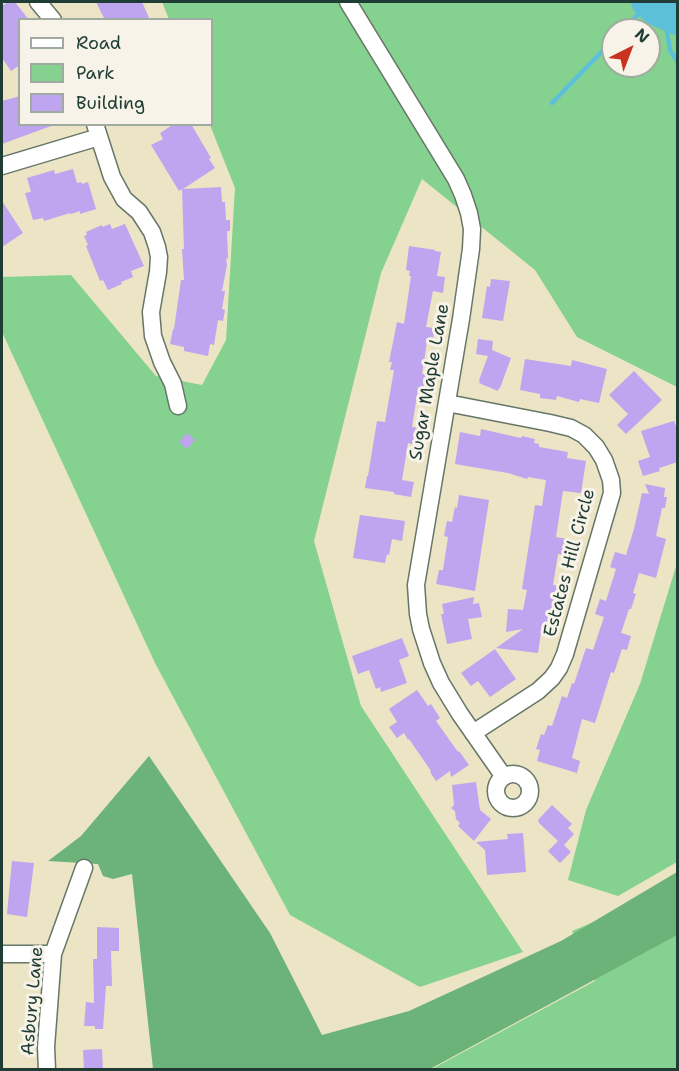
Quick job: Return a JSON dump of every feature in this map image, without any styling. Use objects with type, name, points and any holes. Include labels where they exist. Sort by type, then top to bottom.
[{"type":"street","points":[[38,2],[51,18]]},
{"type":"street","name":"Sugar Maple Lane","points":[[348,2],[456,179],[469,213],[472,229],[471,249],[416,585],[421,629],[436,673],[455,707],[504,777]]},
{"type":"street","points":[[2,166],[97,130],[112,177],[124,199],[139,212],[152,232],[157,248],[159,257],[152,312],[153,336],[173,384],[178,406]]},
{"type":"street","name":"Estates Hill Circle","points":[[447,403],[571,428],[584,435],[596,447],[604,460],[611,480],[612,493],[559,668],[538,691],[473,733]]},
{"type":"street","name":"Asbury Lane","points":[[47,1070],[53,954],[84,868]]},
{"type":"street","points":[[2,954],[53,954]]},
{"type":"green space","points":[[162,2],[677,2],[677,387],[577,337],[535,270],[422,179],[381,273],[314,541],[361,706],[523,952],[420,987],[290,915],[155,663],[2,332],[2,277],[71,275],[156,376],[202,385],[226,340],[235,188],[210,126],[213,126],[213,18],[169,18]]},
{"type":"green space","points":[[677,563],[677,862],[618,896],[568,880],[586,810],[640,684]]},
{"type":"green space","points":[[149,756],[270,933],[322,1035],[409,1011],[561,941],[677,872],[677,935],[430,1069],[153,1069],[132,874],[113,879],[103,876],[98,864],[48,861],[81,836]]},
{"type":"green space","points":[[677,888],[677,1069],[430,1070],[595,981],[572,931]]},
{"type":"water","points":[[633,2],[677,2],[677,34],[674,35],[661,29],[661,18],[642,18],[634,11],[631,4]]},
{"type":"building","points":[[8,2],[15,2],[27,18],[18,18],[18,66],[11,71],[2,58],[2,6]]},
{"type":"building","points":[[96,2],[142,2],[149,18],[104,18]]},
{"type":"building","points":[[18,97],[18,126],[51,126],[2,144],[2,101]]},
{"type":"building","points":[[171,126],[192,126],[215,168],[183,189],[221,187],[226,220],[230,220],[230,231],[227,231],[228,259],[226,258],[227,265],[222,291],[225,291],[222,309],[225,310],[223,321],[218,320],[214,345],[210,344],[208,356],[184,351],[184,347],[170,344],[181,280],[184,280],[182,189],[179,191],[151,145],[163,139],[160,133]]},
{"type":"building","points":[[73,169],[77,183],[88,182],[96,209],[80,214],[80,211],[70,213],[44,221],[43,218],[33,220],[25,193],[31,192],[27,178],[54,170],[55,174]]},
{"type":"building","points":[[2,201],[23,233],[2,247]]},
{"type":"building","points":[[110,224],[112,229],[125,224],[144,266],[131,271],[133,277],[108,290],[103,280],[100,281],[84,236],[87,235],[86,232]]},
{"type":"building","points":[[409,246],[441,252],[437,276],[445,277],[443,293],[433,291],[426,327],[435,328],[432,343],[427,342],[422,374],[427,374],[424,390],[418,389],[412,427],[418,428],[415,445],[408,443],[402,480],[414,482],[411,497],[365,488],[377,421],[385,422],[394,370],[390,370],[392,362],[389,362],[397,322],[404,324],[411,276],[409,276],[410,271],[406,270]]},
{"type":"building","points":[[491,279],[510,281],[503,321],[482,318],[487,286],[490,287]]},
{"type":"building","points":[[478,339],[493,341],[492,350],[511,358],[498,391],[479,383],[488,356],[476,354]]},
{"type":"building","points":[[525,359],[571,366],[572,360],[607,369],[599,403],[580,399],[579,402],[557,396],[556,400],[540,398],[540,394],[520,390]]},
{"type":"building","points":[[634,371],[662,400],[626,434],[617,425],[628,414],[609,395]]},
{"type":"building","points":[[674,421],[678,432],[678,462],[643,476],[638,461],[650,457],[641,431]]},
{"type":"building","points":[[481,429],[535,439],[534,443],[539,444],[539,447],[568,452],[567,458],[586,461],[581,493],[563,491],[556,537],[573,540],[570,556],[558,554],[553,585],[560,586],[554,627],[542,626],[538,653],[496,648],[523,629],[506,632],[508,609],[523,610],[527,590],[522,589],[535,505],[542,506],[546,480],[528,477],[527,479],[508,473],[455,464],[460,432],[480,436]]},
{"type":"building","points":[[187,433],[195,440],[187,449],[179,442]]},
{"type":"building","points":[[645,484],[665,488],[664,497],[667,497],[665,508],[662,508],[656,536],[666,539],[656,578],[639,573],[633,593],[636,594],[621,633],[631,636],[627,650],[622,649],[614,673],[611,672],[595,723],[582,719],[572,758],[580,761],[577,773],[537,761],[540,750],[536,749],[541,734],[544,735],[548,725],[552,726],[562,696],[567,698],[586,648],[593,650],[604,617],[595,614],[600,599],[606,601],[616,569],[610,567],[615,552],[626,555],[642,493],[649,494]]},
{"type":"building","points":[[459,495],[489,500],[475,591],[436,584],[439,570],[443,570],[448,537],[444,536],[447,521],[452,522]]},
{"type":"building","points":[[360,515],[405,521],[402,541],[392,539],[385,563],[353,558]]},
{"type":"building","points":[[474,597],[473,604],[479,603],[482,617],[468,619],[472,639],[447,644],[441,614],[444,614],[442,604]]},
{"type":"building","points":[[402,638],[409,656],[399,660],[407,683],[381,692],[380,687],[376,689],[369,670],[358,674],[352,656]]},
{"type":"building","points":[[495,649],[516,679],[490,697],[478,681],[471,686],[461,673]]},
{"type":"building","points":[[417,690],[428,706],[431,704],[440,718],[436,721],[469,765],[451,777],[450,771],[436,781],[404,733],[397,738],[389,727],[397,722],[389,709]]},
{"type":"building","points":[[476,782],[480,810],[491,819],[474,841],[458,826],[460,823],[456,819],[455,811],[451,808],[454,805],[452,785]]},
{"type":"building","points":[[552,805],[572,824],[568,828],[574,834],[564,845],[571,852],[560,863],[548,851],[558,841],[538,822]]},
{"type":"building","points":[[523,833],[526,872],[487,875],[485,850],[476,842],[508,839],[507,834]]},
{"type":"building","points":[[12,861],[34,863],[27,917],[7,914]]},
{"type":"building","points":[[97,927],[119,928],[119,951],[111,951],[112,986],[106,986],[103,1029],[84,1026],[86,1002],[94,1003],[93,959],[97,959]]},
{"type":"building","points":[[102,1049],[103,1070],[84,1070],[83,1050]]},
{"type":"waterway","points":[[635,18],[650,2]]},
{"type":"waterway","points":[[666,26],[670,50],[678,63]]},
{"type":"waterway","points":[[552,103],[601,52]]}]
